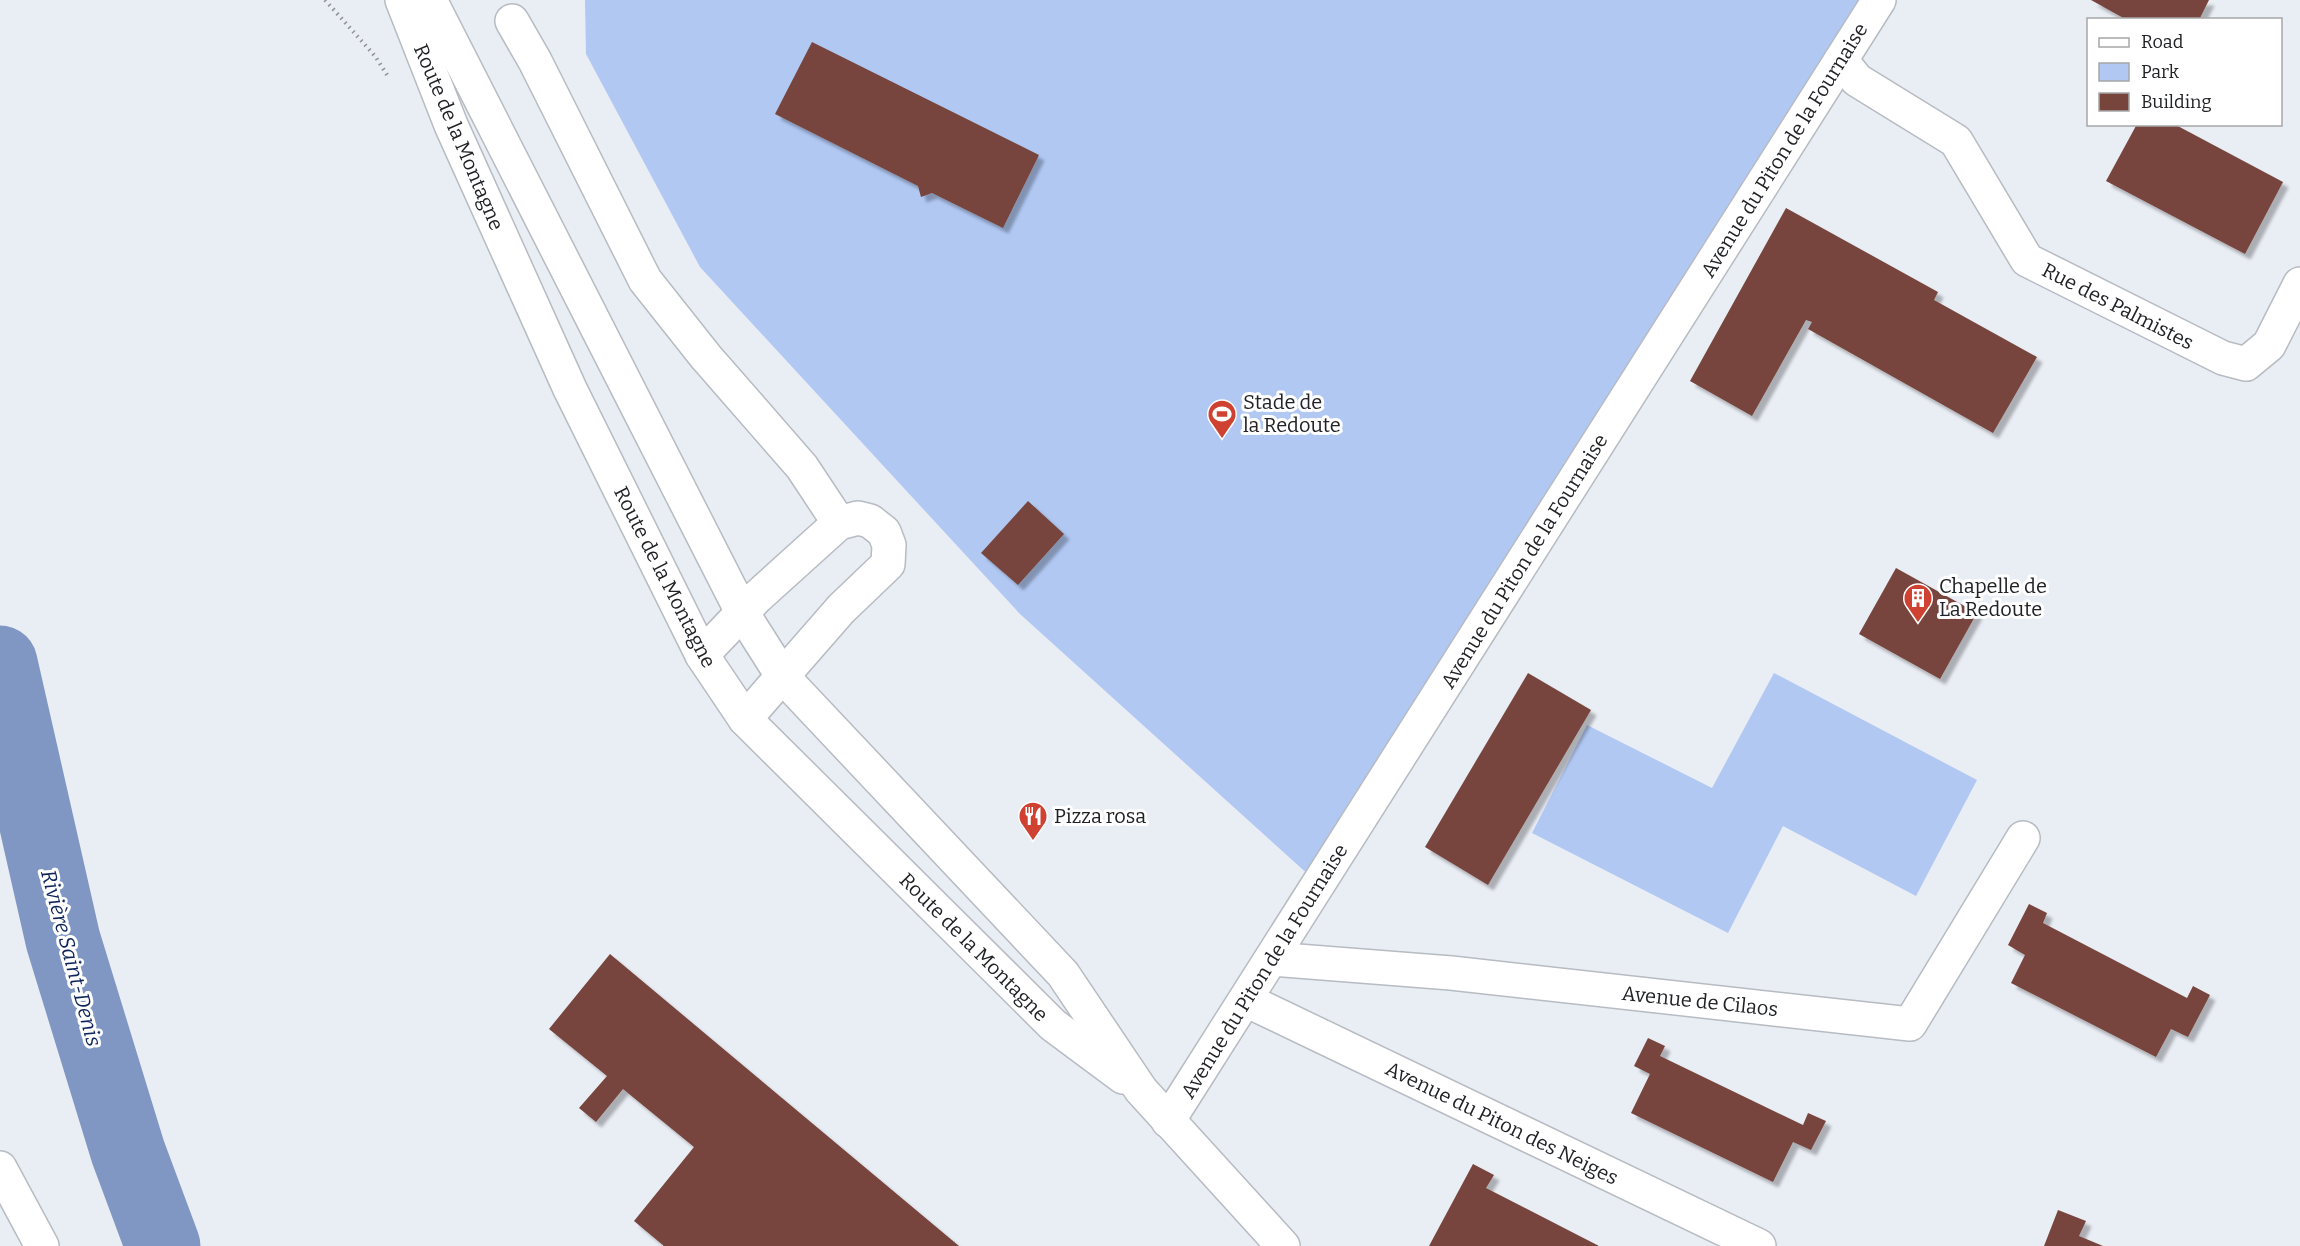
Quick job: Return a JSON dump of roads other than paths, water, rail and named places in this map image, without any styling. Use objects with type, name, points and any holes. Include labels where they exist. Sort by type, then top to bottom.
[{"type":"street","name":"Route de la Montagne","points":[[402,0],[452,125],[570,389],[702,655],[746,719],[1053,1025],[1141,1090]]},
{"type":"street","name":"Route de la Montagne","points":[[430,0],[743,614],[783,677],[1063,974],[1141,1090],[1283,1246]]},
{"type":"street","name":"Avenue du Piton de la Fournaise","points":[[1168,1121],[1879,0]]},
{"type":"street","points":[[510,7],[645,280],[706,357],[802,467],[839,523]]},
{"type":"street","name":"Rue des Palmistes","points":[[1841,60],[1857,80],[1956,141],[2027,260],[2223,358],[2246,364],[2270,345],[2300,284]]},
{"type":"street","points":[[702,655],[756,598],[839,523],[858,518],[870,521],[884,532],[890,545],[888,564],[841,609],[746,719]]},
{"type":"street","name":"Avenue de Cilaos","points":[[1272,959],[1451,973],[1910,1024],[2023,838]]},
{"type":"street","name":"Avenue du Piton des Neiges","points":[[1246,1000],[1759,1246]]},
{"type":"street","points":[[0,1168],[42,1246]]},
{"type":"waterway","name":"Rivière Saint-Denis","points":[[0,663],[63,940],[128,1152],[163,1246]]},
{"type":"place","name":"Stade de la Redoute","points":[[1222,440]]},
{"type":"place","name":"Chapelle de La Redoute","points":[[1918,624]]},
{"type":"place","name":"Pizza rosa","points":[[1033,842]]}]
